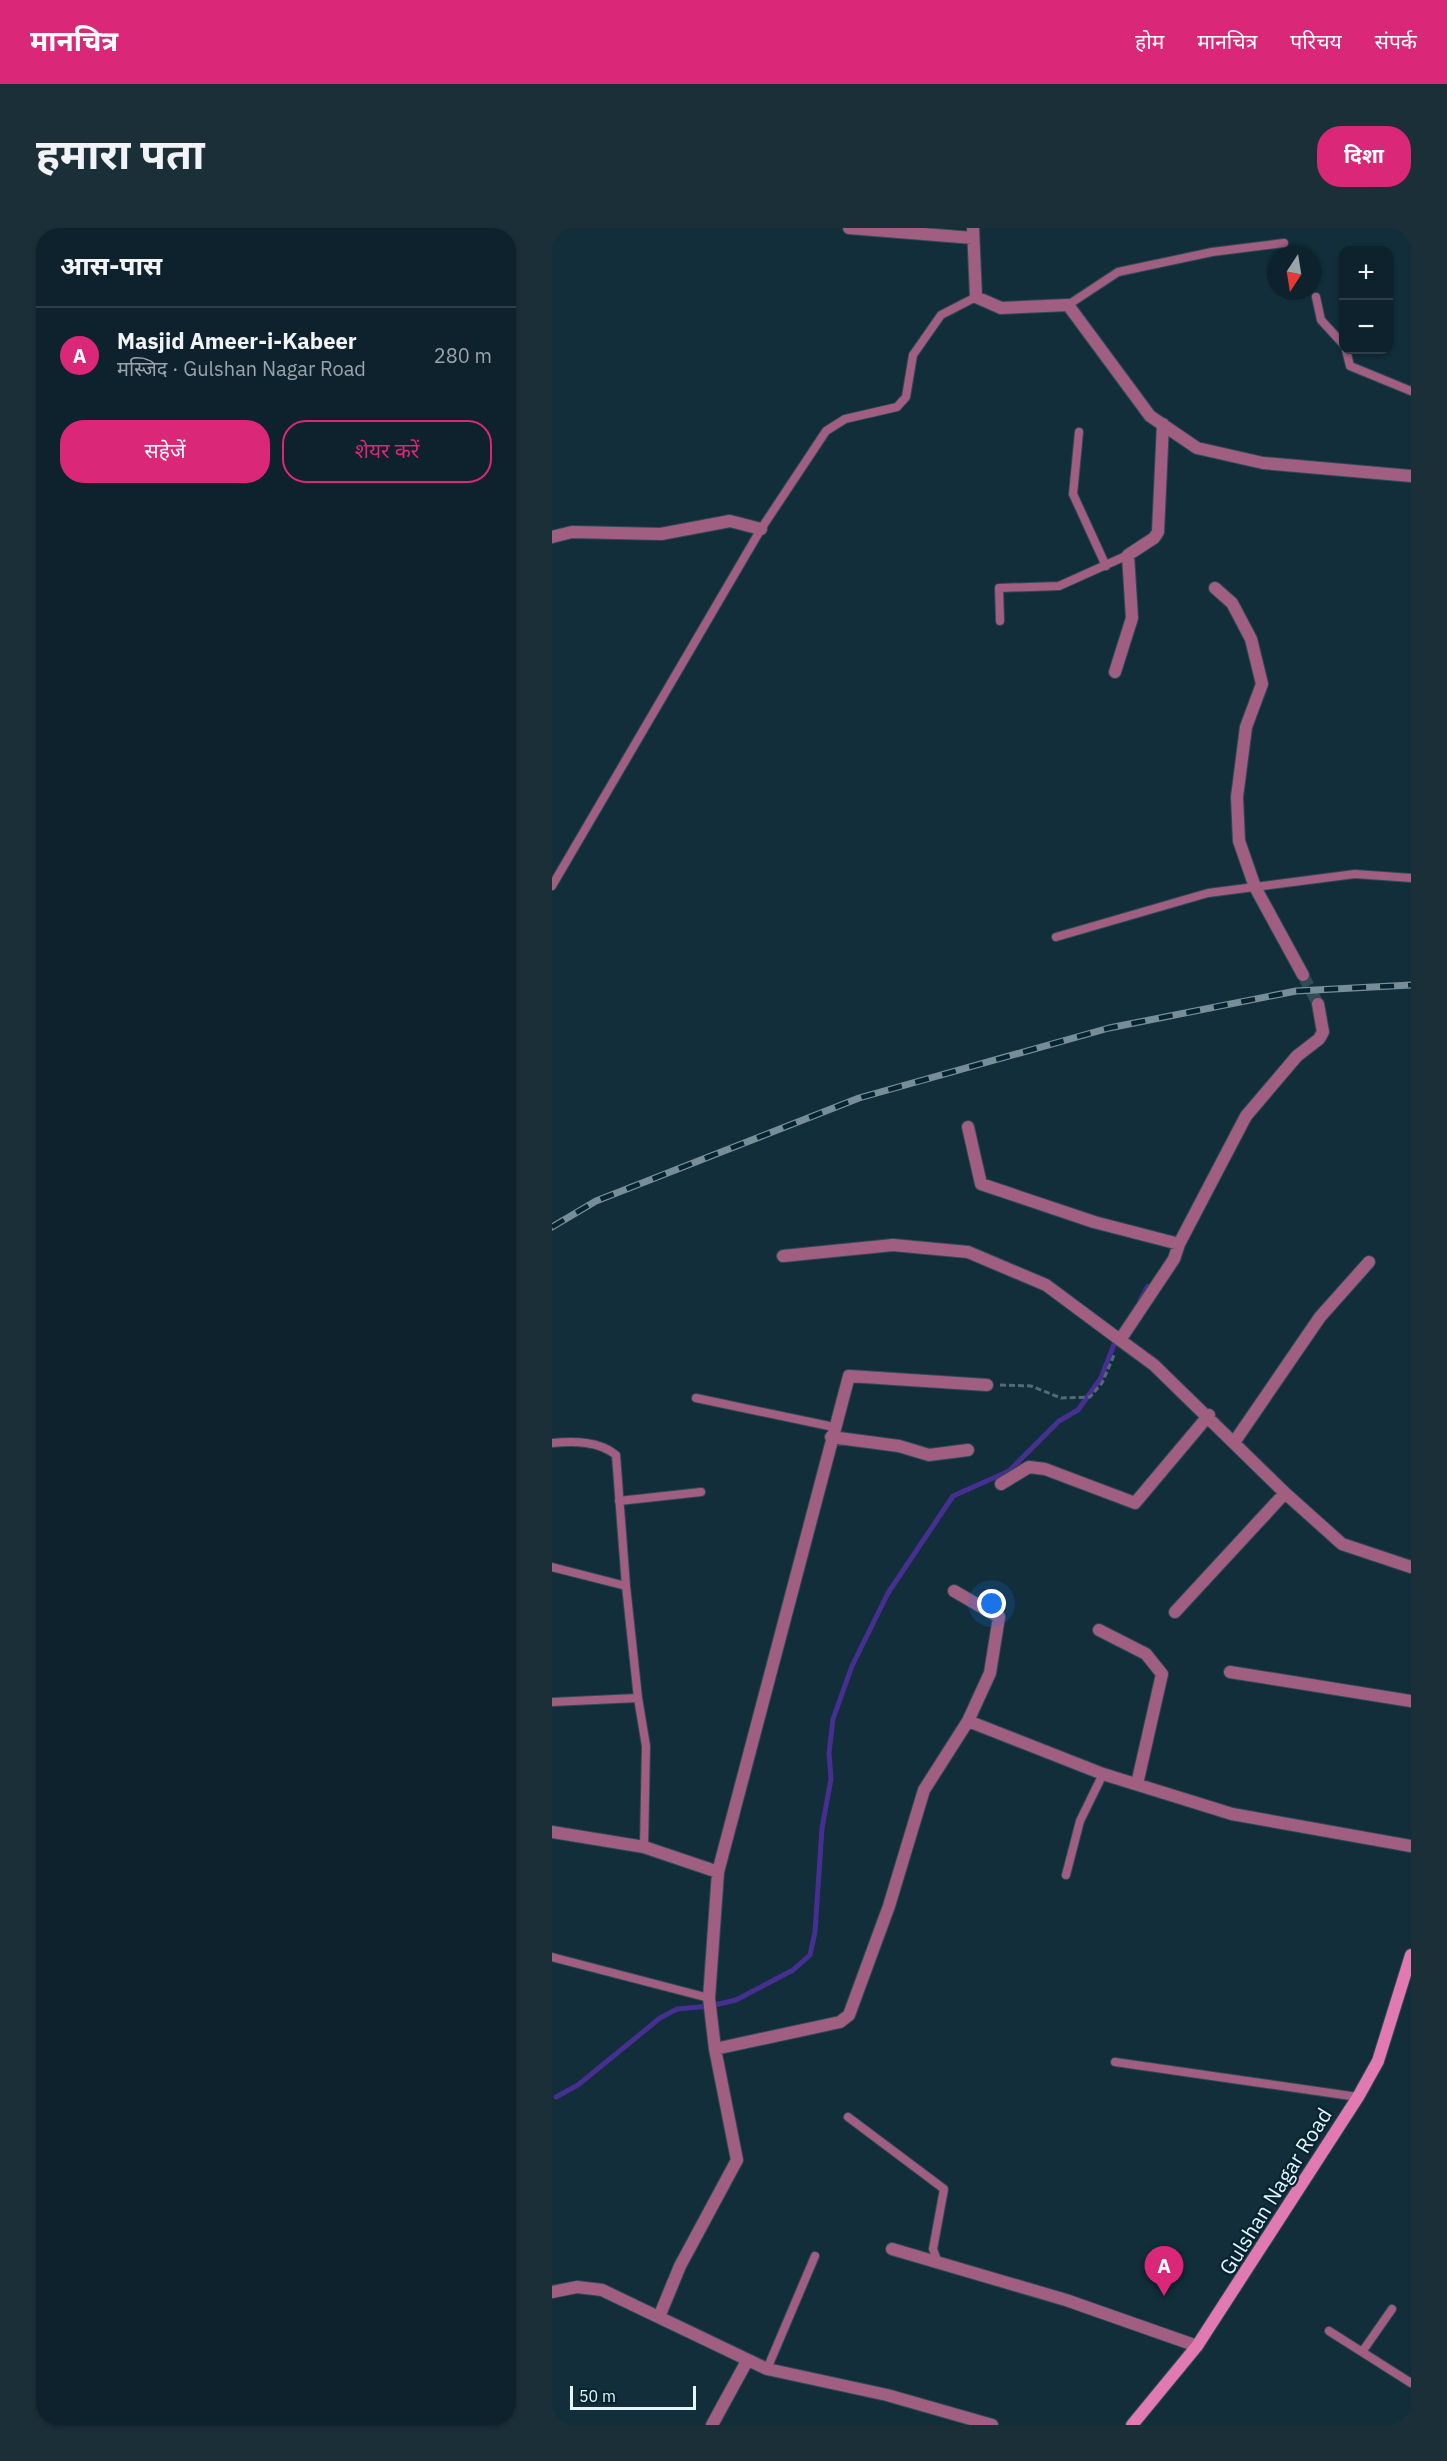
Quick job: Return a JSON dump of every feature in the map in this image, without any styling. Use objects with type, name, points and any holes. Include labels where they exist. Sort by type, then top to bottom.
[{"type":"street","points":[[849,228],[973,233],[976,297],[1001,308],[1068,305],[1150,416],[1197,448],[1263,463],[1411,476]]},
{"type":"street","points":[[1115,672],[1132,618],[1128,555],[1154,538],[1158,531],[1162,424]]},
{"type":"street","points":[[552,537],[572,532],[661,534],[730,521],[761,529]]},
{"type":"street","points":[[1215,588],[1232,603],[1251,639],[1262,684],[1246,727],[1238,798],[1239,840],[1255,887],[1303,975]]},
{"type":"street","points":[[1120,1340],[1174,1259],[1179,1244],[1246,1116],[1297,1056],[1319,1039],[1323,1032],[1318,1004]]},
{"type":"street","points":[[968,1127],[981,1184],[1094,1222],[1179,1244]]},
{"type":"street","points":[[783,1256],[893,1245],[968,1252],[1046,1285],[1154,1365],[1209,1415],[1285,1493],[1342,1544],[1411,1567]]},
{"type":"street","points":[[1235,1441],[1320,1317],[1369,1262]]},
{"type":"street","points":[[659,2317],[680,2266],[737,2160],[715,2049],[710,1998],[718,1872],[849,1376],[987,1385]]},
{"type":"street","points":[[1001,1484],[1029,1467],[1045,1469],[1134,1503],[1209,1415]]},
{"type":"street","points":[[833,1432],[929,1455],[968,1450]]},
{"type":"street","points":[[1175,1612],[1285,1493]]},
{"type":"street","points":[[715,2049],[840,2022],[849,2014],[889,1905],[924,1790],[968,1721],[990,1673],[999,1617],[954,1591]]},
{"type":"street","points":[[1099,1630],[1146,1654],[1162,1674],[1137,1784]]},
{"type":"street","points":[[1230,1672],[1411,1701]]},
{"type":"street","points":[[968,1721],[1102,1774],[1232,1814],[1411,1846]]},
{"type":"street","points":[[552,1832],[644,1847],[718,1872]]},
{"type":"street","name":"Gulshan Nagar Road","points":[[1132,2425],[1197,2346],[1358,2097],[1378,2061],[1411,1955]]},
{"type":"street","points":[[892,2249],[1066,2300],[1197,2346]]},
{"type":"street","points":[[552,2292],[578,2288],[602,2290],[767,2369],[887,2395],[992,2425]]},
{"type":"street","points":[[712,2425],[747,2361]]},
{"type":"lane","points":[[1068,305],[1118,272],[1212,252],[1284,243]]},
{"type":"lane","points":[[552,886],[761,529],[826,431],[845,419],[897,407],[906,397],[913,355],[941,315],[976,297]]},
{"type":"lane","points":[[1317,300],[1322,320],[1339,339]]},
{"type":"lane","points":[[1347,354],[1350,366],[1411,391]]},
{"type":"lane","points":[[1079,432],[1073,494],[1106,566]]},
{"type":"lane","points":[[1000,621],[999,588],[1059,586],[1128,555]]},
{"type":"lane","points":[[1056,937],[1208,893],[1355,874],[1411,878]]},
{"type":"lane","points":[[696,1398],[833,1432]]},
{"type":"lane","points":[[552,1443],[569,1442],[606,1446],[616,1455],[626,1586],[638,1698],[646,1746],[644,1847]]},
{"type":"lane","points":[[619,1501],[701,1492]]},
{"type":"lane","points":[[552,1567],[626,1586]]},
{"type":"lane","points":[[552,1702],[638,1698]]},
{"type":"lane","points":[[1066,1875],[1080,1821],[1102,1774]]},
{"type":"lane","points":[[552,1957],[710,1998]]},
{"type":"lane","points":[[1115,2062],[1358,2097]]},
{"type":"lane","points":[[848,2117],[944,2189],[933,2248],[938,2263]]},
{"type":"lane","points":[[767,2369],[815,2256]]},
{"type":"lane","points":[[1362,2352],[1392,2309]]},
{"type":"lane","points":[[1329,2331],[1411,2383]]},
{"type":"path","points":[[987,1385],[1031,1386],[1061,1398],[1090,1397],[1102,1383],[1120,1340]]},
{"type":"waterway","points":[[1140,1300],[1148,1286]]},
{"type":"waterway","points":[[556,2097],[578,2085],[660,2018],[677,2009],[710,2006],[736,2000],[793,1970],[810,1955],[815,1932],[822,1828],[831,1779],[829,1753],[833,1719],[852,1666],[888,1593],[953,1496],[1009,1471],[1059,1421],[1078,1410],[1101,1378],[1115,1342]]},
{"type":"tunnel","points":[[1303,975],[1318,1004]]},
{"type":"railway","points":[[552,1227],[596,1201],[859,1098],[1109,1028],[1296,991],[1411,985]]},
{"type":"place","name":"Masjid Ameer-i-Kabeer","points":[[1164,2296]]}]
